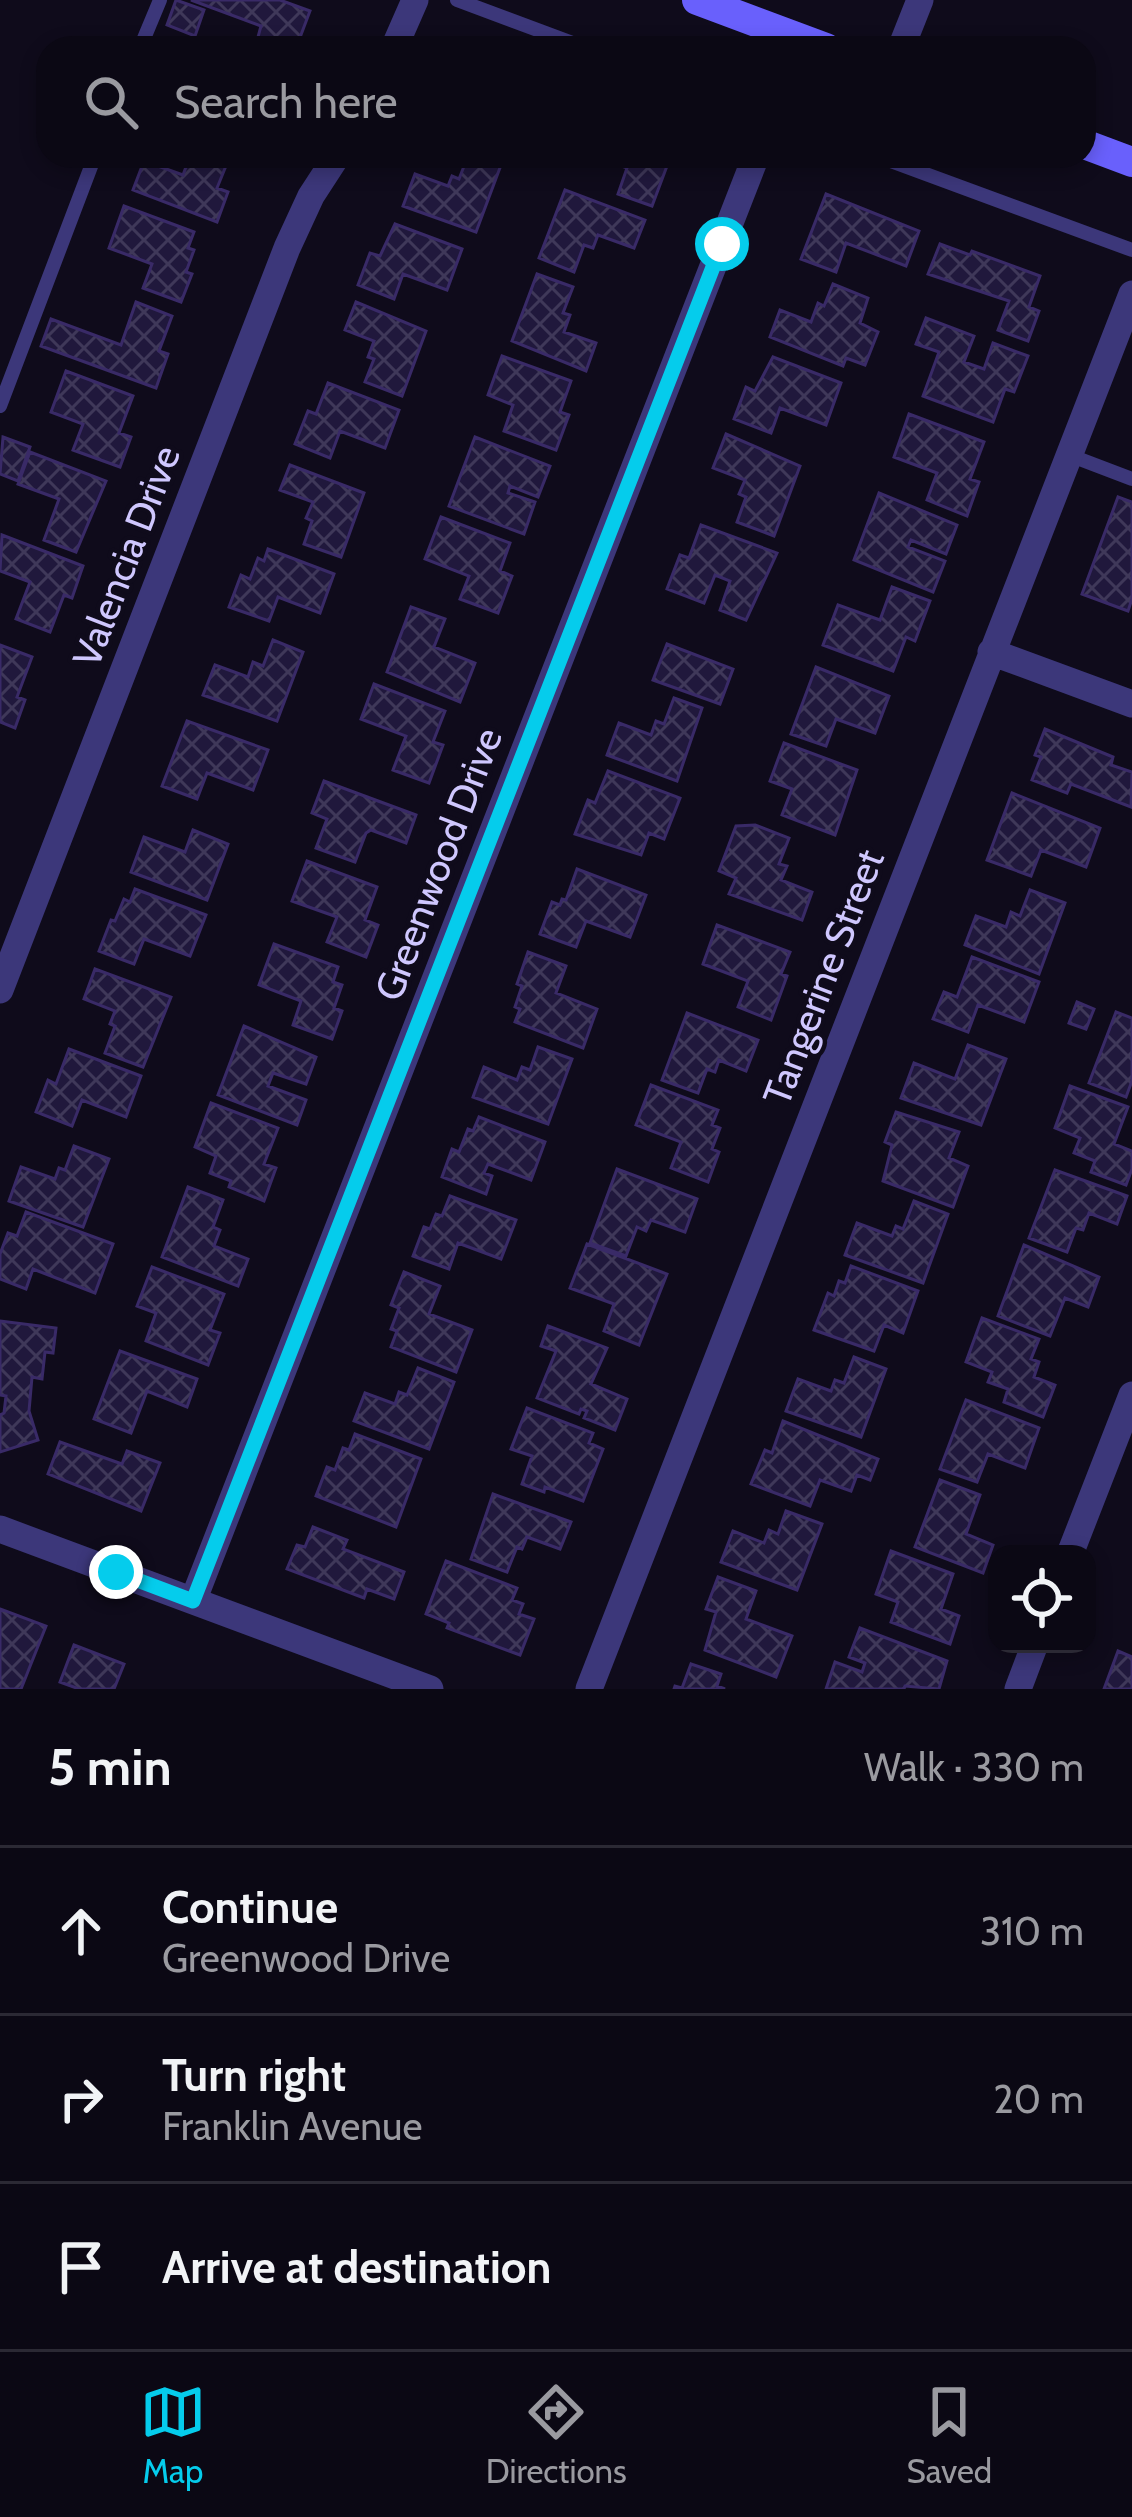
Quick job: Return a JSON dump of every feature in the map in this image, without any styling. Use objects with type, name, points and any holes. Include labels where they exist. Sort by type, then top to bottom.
[{"type":"main road","points":[[697,0],[794,36]]},
{"type":"main road","points":[[1096,148],[1132,162]]},
{"type":"street","points":[[399,36],[414,0]]},
{"type":"street","points":[[906,36],[920,0]]},
{"type":"street","name":"Valencia Drive","points":[[0,990],[287,248],[329,168]]},
{"type":"street","name":"Greenwood Drive","points":[[193,1601],[751,168]]},
{"type":"street","name":"Tangerine Street","points":[[589,1689],[1132,294]]},
{"type":"street","points":[[991,652],[1132,704]]},
{"type":"street","points":[[1074,1545],[1132,1395]]},
{"type":"street","points":[[0,1529],[430,1689]]},
{"type":"street","points":[[1018,1689],[1032,1653]]},
{"type":"lane","points":[[145,36],[160,0]]},
{"type":"lane","points":[[457,0],[554,36]]},
{"type":"lane","points":[[0,406],[90,168]]},
{"type":"lane","points":[[910,168],[1132,250]]},
{"type":"lane","points":[[1069,455],[1132,478]]},
{"type":"building","points":[[176,0],[204,10],[195,36],[167,25]]},
{"type":"building","points":[[191,0],[280,0],[310,11],[301,36],[258,36],[261,26]]},
{"type":"building","points":[[141,168],[164,168],[183,175],[186,168],[225,168],[217,188],[228,192],[217,222],[133,190]]},
{"type":"building","points":[[463,168],[500,168],[476,232],[403,206],[415,174],[448,186],[452,176],[459,179]]},
{"type":"building","points":[[627,168],[666,168],[652,206],[618,194]]},
{"type":"building","points":[[565,190],[645,220],[634,248],[598,235],[593,248],[584,245],[574,272],[539,258]]},
{"type":"building","points":[[826,194],[919,231],[906,266],[846,243],[836,272],[801,259]]},
{"type":"building","points":[[124,206],[194,232],[186,272],[192,274],[181,302],[143,288],[152,264],[109,248]]},
{"type":"building","points":[[395,224],[462,249],[447,290],[403,274],[394,299],[358,285],[370,253],[380,256]]},
{"type":"building","points":[[940,244],[1040,276],[1029,307],[1039,311],[1028,341],[998,330],[1009,301],[928,274]]},
{"type":"building","points":[[537,274],[573,287],[563,313],[570,315],[564,332],[596,343],[586,371],[512,341]]},
{"type":"building","points":[[833,284],[868,298],[860,323],[878,332],[865,365],[846,358],[843,366],[770,337],[780,310],[811,322]]},
{"type":"building","points":[[136,302],[172,316],[159,351],[168,354],[156,388],[41,346],[51,319],[121,345]]},
{"type":"building","points":[[356,302],[426,331],[402,396],[365,382],[374,359],[368,357],[374,341],[345,330]]},
{"type":"building","points":[[926,318],[974,336],[964,362],[984,369],[993,343],[1028,356],[1014,392],[1005,389],[993,422],[923,396],[939,352],[916,344]]},
{"type":"building","points":[[502,356],[571,381],[560,412],[569,415],[556,450],[504,431],[513,405],[488,395]]},
{"type":"building","points":[[773,357],[841,383],[826,425],[780,408],[771,433],[734,419],[746,387],[755,391]]},
{"type":"building","points":[[66,371],[133,396],[119,433],[131,437],[120,467],[73,450],[83,424],[51,412]]},
{"type":"building","points":[[328,383],[399,410],[385,448],[340,431],[330,458],[295,444],[308,411],[316,414]]},
{"type":"building","points":[[909,414],[984,442],[970,479],[979,482],[967,516],[927,500],[937,473],[894,457]]},
{"type":"building","points":[[726,434],[800,466],[774,536],[737,522],[746,497],[739,494],[745,480],[713,468]]},
{"type":"building","points":[[3,437],[30,447],[18,481],[0,474]]},
{"type":"building","points":[[475,437],[550,466],[538,497],[510,486],[508,493],[535,502],[524,534],[449,506]]},
{"type":"building","points":[[30,452],[106,481],[76,552],[44,540],[59,499],[18,484]]},
{"type":"building","points":[[290,465],[364,493],[341,557],[304,544],[313,502],[280,490]]},
{"type":"building","points":[[879,493],[957,525],[946,554],[911,540],[908,547],[945,561],[933,592],[854,560]]},
{"type":"building","points":[[1118,497],[1132,502],[1128,611],[1082,594]]},
{"type":"building","points":[[441,517],[510,543],[500,571],[512,576],[498,613],[460,599],[469,576],[425,559]]},
{"type":"building","points":[[701,525],[777,553],[746,620],[720,610],[730,581],[715,575],[704,603],[667,589],[680,555],[689,558]]},
{"type":"building","points":[[2,535],[83,566],[72,598],[64,595],[50,632],[16,619],[30,582],[0,571]]},
{"type":"building","points":[[268,549],[334,574],[320,613],[278,597],[269,621],[229,607],[241,575],[250,579],[258,558],[264,561]]},
{"type":"building","points":[[892,587],[930,601],[915,641],[906,637],[893,671],[823,645],[838,605],[880,620]]},
{"type":"building","points":[[411,607],[445,619],[434,647],[475,663],[460,702],[387,672]]},
{"type":"building","points":[[273,640],[303,652],[277,721],[203,695],[215,665],[248,677],[253,662],[263,666]]},
{"type":"building","points":[[667,644],[733,669],[720,704],[653,680]]},
{"type":"building","points":[[0,645],[32,657],[17,697],[25,700],[15,728],[0,722]]},
{"type":"building","points":[[816,667],[889,696],[875,733],[836,719],[826,746],[791,734]]},
{"type":"building","points":[[374,684],[445,711],[433,742],[443,745],[429,783],[393,770],[406,736],[361,719]]},
{"type":"building","points":[[674,698],[702,708],[677,781],[607,755],[619,723],[651,735],[656,721],[664,724]]},
{"type":"building","points":[[187,721],[268,750],[253,790],[207,773],[197,799],[162,786]]},
{"type":"building","points":[[1045,729],[1113,757],[1111,765],[1132,772],[1131,807],[1071,784],[1067,793],[1032,780]]},
{"type":"building","points":[[784,743],[857,770],[835,835],[782,815],[792,789],[770,781]]},
{"type":"building","points":[[608,771],[680,798],[664,839],[649,833],[641,855],[575,834],[588,800],[595,803]]},
{"type":"building","points":[[324,781],[416,815],[406,843],[371,830],[355,862],[316,848],[327,819],[312,813]]},
{"type":"building","points":[[1012,793],[1100,828],[1086,867],[1041,850],[1031,876],[987,860]]},
{"type":"building","points":[[755,825],[789,838],[779,864],[787,866],[781,880],[812,892],[802,920],[729,894],[736,878],[719,871],[736,826]]},
{"type":"building","points":[[193,830],[228,844],[207,900],[131,872],[144,837],[185,852]]},
{"type":"building","points":[[307,861],[377,887],[365,920],[378,925],[366,957],[327,942],[337,917],[292,901]]},
{"type":"building","points":[[577,869],[646,895],[630,937],[586,921],[576,947],[540,934],[552,902],[560,905],[566,900]]},
{"type":"building","points":[[135,889],[206,915],[190,956],[144,939],[134,964],[99,951],[111,920],[115,921],[124,899],[130,902]]},
{"type":"building","points":[[1030,890],[1065,903],[1039,974],[965,945],[976,916],[1006,927],[1011,912],[1020,916]]},
{"type":"building","points":[[717,925],[790,952],[771,1020],[738,1007],[748,981],[703,964]]},
{"type":"building","points":[[274,944],[338,967],[333,982],[342,985],[334,1008],[342,1011],[332,1039],[293,1025],[301,1001],[259,985]]},
{"type":"building","points":[[528,952],[566,966],[556,993],[597,1009],[583,1048],[515,1022],[522,986],[517,984]]},
{"type":"building","points":[[972,957],[1039,982],[1024,1022],[978,1005],[968,1032],[933,1019],[944,992],[957,997]]},
{"type":"building","points":[[95,969],[171,997],[143,1067],[105,1053],[115,1011],[84,999]]},
{"type":"building","points":[[1077,1002],[1094,1009],[1086,1029],[1069,1023]]},
{"type":"building","points":[[1116,1012],[1132,1018],[1132,1081],[1126,1097],[1089,1083]]},
{"type":"building","points":[[687,1013],[758,1040],[746,1071],[719,1060],[715,1072],[707,1069],[698,1093],[662,1080]]},
{"type":"building","points":[[244,1026],[316,1057],[306,1084],[273,1073],[268,1086],[306,1100],[297,1125],[218,1095]]},
{"type":"building","points":[[968,1045],[1006,1059],[981,1125],[901,1098],[914,1063],[955,1079]]},
{"type":"building","points":[[538,1047],[572,1059],[548,1124],[473,1097],[484,1067],[517,1080],[522,1067],[530,1070]]},
{"type":"building","points":[[69,1049],[141,1076],[126,1117],[82,1100],[72,1126],[36,1112],[48,1080],[56,1084]]},
{"type":"building","points":[[651,1085],[718,1110],[712,1125],[720,1128],[712,1149],[719,1152],[708,1182],[671,1168],[681,1142],[636,1125]]},
{"type":"building","points":[[1070,1086],[1128,1107],[1114,1144],[1132,1151],[1126,1185],[1091,1172],[1095,1161],[1074,1153],[1080,1138],[1055,1128]]},
{"type":"building","points":[[211,1103],[278,1128],[264,1164],[276,1168],[264,1201],[229,1187],[231,1181],[210,1173],[216,1156],[195,1147]]},
{"type":"building","points":[[896,1112],[959,1132],[949,1158],[968,1166],[953,1207],[883,1181],[892,1145],[885,1142]]},
{"type":"building","points":[[479,1117],[545,1142],[531,1180],[488,1164],[484,1173],[492,1176],[486,1194],[442,1177],[452,1149],[459,1152]]},
{"type":"building","points":[[74,1146],[109,1159],[83,1227],[9,1201],[21,1167],[55,1179],[59,1168],[65,1170]]},
{"type":"building","points":[[617,1169],[697,1199],[685,1232],[651,1220],[646,1231],[637,1227],[626,1256],[590,1243]]},
{"type":"building","points":[[1055,1170],[1127,1196],[1117,1224],[1089,1213],[1083,1230],[1076,1228],[1067,1252],[1029,1238]]},
{"type":"building","points":[[188,1187],[223,1200],[213,1227],[220,1230],[214,1246],[248,1259],[238,1286],[162,1257]]},
{"type":"building","points":[[450,1196],[516,1220],[501,1259],[458,1243],[449,1269],[413,1256],[424,1227],[430,1229],[436,1214],[442,1216]]},
{"type":"building","points":[[914,1201],[948,1214],[923,1283],[845,1255],[857,1223],[892,1236],[896,1226],[903,1229]]},
{"type":"building","points":[[26,1212],[113,1244],[95,1293],[33,1269],[26,1289],[0,1279],[0,1254],[8,1233],[17,1236]]},
{"type":"building","points":[[587,1244],[667,1274],[639,1345],[604,1331],[614,1304],[570,1288]]},
{"type":"building","points":[[1024,1245],[1099,1277],[1088,1307],[1065,1298],[1050,1336],[998,1316]]},
{"type":"building","points":[[851,1266],[918,1291],[903,1333],[884,1325],[874,1351],[814,1330],[828,1293],[834,1296]]},
{"type":"building","points":[[152,1267],[224,1294],[210,1330],[220,1333],[208,1365],[146,1341],[156,1313],[137,1306]]},
{"type":"building","points":[[404,1272],[440,1286],[429,1314],[472,1330],[456,1372],[391,1347],[397,1331],[391,1329],[399,1308],[391,1305]]},
{"type":"building","points":[[982,1318],[1039,1339],[1031,1359],[1039,1362],[1034,1377],[1055,1385],[1043,1417],[1004,1402],[1008,1389],[988,1382],[992,1372],[966,1362]]},
{"type":"building","points":[[0,1321],[56,1328],[53,1353],[45,1352],[42,1379],[32,1377],[29,1411],[38,1440],[0,1452],[0,1415],[6,1396],[0,1395]]},
{"type":"building","points":[[548,1326],[607,1348],[591,1384],[627,1399],[615,1430],[584,1418],[587,1411],[581,1409],[579,1414],[537,1398],[556,1351],[541,1346]]},
{"type":"building","points":[[120,1351],[197,1379],[187,1407],[147,1391],[131,1433],[94,1419]]},
{"type":"building","points":[[854,1357],[886,1369],[861,1437],[786,1411],[798,1379],[831,1391],[835,1380],[844,1383]]},
{"type":"building","points":[[418,1368],[454,1382],[429,1449],[354,1421],[365,1393],[395,1404],[399,1392],[407,1395]]},
{"type":"building","points":[[966,1400],[1039,1428],[1025,1468],[988,1454],[977,1482],[940,1469]]},
{"type":"building","points":[[527,1408],[593,1433],[589,1443],[603,1449],[583,1501],[522,1484],[532,1456],[511,1449]]},
{"type":"building","points":[[783,1421],[878,1459],[870,1480],[857,1475],[851,1491],[820,1480],[810,1506],[751,1484],[765,1450],[772,1453]]},
{"type":"building","points":[[355,1434],[421,1459],[396,1527],[316,1496],[327,1467],[335,1470],[343,1448],[349,1450]]},
{"type":"building","points":[[60,1442],[122,1464],[127,1451],[160,1463],[141,1511],[48,1474]]},
{"type":"building","points":[[940,1480],[980,1495],[966,1534],[993,1545],[988,1545],[983,1573],[915,1547]]},
{"type":"building","points":[[493,1494],[571,1522],[560,1549],[527,1537],[522,1549],[517,1547],[507,1572],[471,1559]]},
{"type":"building","points":[[786,1511],[822,1524],[797,1590],[721,1562],[733,1531],[764,1543],[769,1530],[778,1534]]},
{"type":"building","points":[[313,1527],[347,1540],[343,1549],[404,1572],[394,1599],[367,1589],[364,1598],[287,1569],[297,1545],[305,1547]]},
{"type":"building","points":[[891,1551],[953,1574],[941,1609],[959,1616],[950,1644],[891,1622],[898,1602],[876,1594]]},
{"type":"building","points":[[446,1561],[517,1588],[512,1600],[523,1604],[519,1614],[534,1619],[520,1655],[447,1628],[449,1623],[426,1614]]},
{"type":"building","points":[[718,1577],[756,1591],[746,1619],[792,1636],[776,1677],[705,1650],[716,1612],[706,1609]]},
{"type":"building","points":[[0,1609],[46,1626],[21,1689],[0,1689]]},
{"type":"building","points":[[860,1628],[947,1661],[939,1689],[826,1689],[835,1662],[862,1672],[865,1663],[849,1657]]},
{"type":"building","points":[[74,1645],[124,1664],[114,1689],[79,1689],[60,1682]]},
{"type":"building","points":[[1118,1651],[1132,1657],[1132,1689],[1104,1689]]},
{"type":"building","points":[[691,1664],[721,1674],[717,1686],[725,1689],[674,1689],[682,1688]]},
{"type":"route","points":[[116,1572],[193,1601],[722,244]]}]
